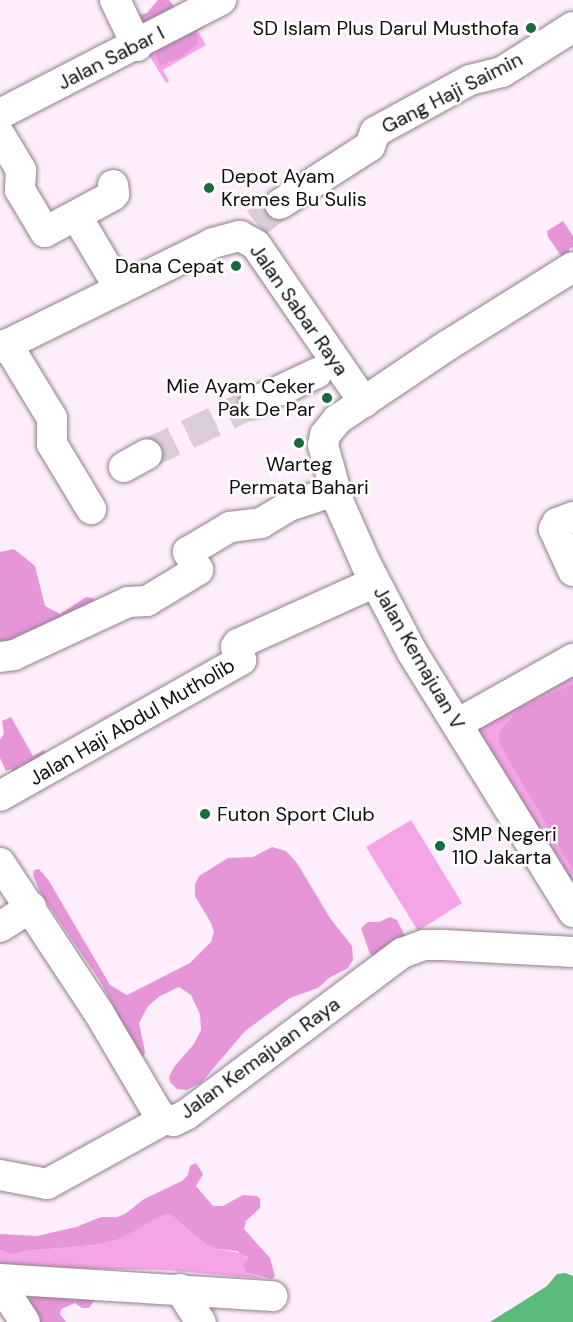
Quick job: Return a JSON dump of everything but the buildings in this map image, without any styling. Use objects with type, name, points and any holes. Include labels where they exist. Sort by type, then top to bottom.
[{"type":"street","points":[[115,0],[137,46]]},
{"type":"street","name":"Jalan Sabar I","points":[[0,114],[137,46],[218,1]]},
{"type":"street","name":"Gang Haji Saimin","points":[[280,204],[370,146],[375,132],[470,80],[502,72],[573,27]]},
{"type":"street","points":[[0,135],[21,171],[20,190],[45,232],[77,217],[112,196],[113,185]]},
{"type":"street","points":[[77,217],[120,289]]},
{"type":"street","name":"Jalan Sabar Raya","points":[[4,346],[213,243],[248,230],[326,368],[364,402]]},
{"type":"street","points":[[364,402],[448,345],[573,267]]},
{"type":"street","points":[[4,346],[52,418],[52,444],[92,509]]},
{"type":"street","points":[[265,397],[326,368]]},
{"type":"street","name":"Jalan Kemajuan V","points":[[364,402],[333,423],[325,435],[324,455],[335,491],[375,582],[412,652],[573,912]]},
{"type":"street","points":[[0,657],[14,655],[128,602],[147,601],[198,570],[188,552],[230,527],[261,523],[289,506],[335,491]]},
{"type":"street","points":[[573,517],[557,523],[554,529],[573,571]]},
{"type":"street","name":"Jalan Haji Abdul Mutholib","points":[[0,796],[240,661],[242,657],[236,647],[238,644],[375,582]]},
{"type":"street","points":[[457,724],[573,659]]},
{"type":"street","name":"Jalan Kemajuan Raya","points":[[0,863],[99,1013],[158,1113],[165,1119],[174,1120],[186,1115],[402,953],[423,945],[573,952]]},
{"type":"street","points":[[0,927],[31,907]]},
{"type":"street","points":[[0,1175],[47,1184],[165,1119]]},
{"type":"street","points":[[0,1278],[272,1296]]},
{"type":"street","points":[[0,1284],[25,1322]]},
{"type":"street","points":[[180,1289],[201,1322]]},
{"type":"shaded area","points":[[158,0],[169,0],[177,10],[154,25],[139,23],[139,15],[147,13]]},
{"type":"shaded area","points":[[207,17],[210,23],[198,31],[206,45],[163,70],[169,81],[166,83],[146,50]]},
{"type":"shaded area","points":[[190,31],[196,33],[199,43],[181,57],[159,66],[156,51]]},
{"type":"shaded area","points":[[563,221],[573,236],[573,247],[569,249],[569,255],[562,257],[548,237],[547,231]]},
{"type":"shaded area","points":[[14,549],[35,566],[45,606],[60,614],[86,597],[93,598],[98,603],[0,648],[0,552]]},
{"type":"shaded area","points":[[573,665],[573,885],[467,724]]},
{"type":"shaded area","points":[[573,684],[573,870],[499,743],[500,731],[520,708]]},
{"type":"shaded area","points":[[11,717],[33,756],[44,750],[52,764],[17,781],[11,769],[6,771],[0,758],[0,740],[4,734],[2,721]]},
{"type":"shaded area","points":[[411,820],[462,903],[418,931],[366,847]]},
{"type":"shaded area","points":[[272,847],[286,851],[297,863],[330,918],[352,946],[353,960],[348,968],[329,978],[318,988],[290,998],[245,1031],[201,1083],[187,1090],[177,1089],[170,1082],[169,1077],[174,1067],[194,1044],[201,1030],[200,1014],[191,995],[179,987],[160,996],[148,1006],[139,1023],[145,1052],[143,1057],[139,1055],[100,981],[41,894],[33,875],[34,870],[39,869],[49,881],[110,985],[127,995],[190,963],[211,942],[214,932],[211,923],[195,896],[195,885],[199,876],[228,858],[253,857]]},
{"type":"shaded area","points":[[390,917],[397,920],[405,936],[379,958],[370,954],[361,928],[368,922],[379,922]]},
{"type":"shaded area","points":[[196,1163],[203,1174],[196,1186],[213,1206],[223,1206],[243,1195],[257,1196],[260,1199],[260,1208],[246,1221],[244,1229],[270,1258],[275,1276],[272,1279],[247,1273],[243,1266],[248,1258],[237,1251],[218,1249],[205,1244],[170,1214],[161,1216],[122,1238],[94,1245],[26,1251],[13,1255],[0,1250],[0,1234],[37,1236],[76,1227],[101,1217],[117,1217],[125,1214],[144,1199],[182,1181],[188,1175],[190,1166]]},
{"type":"shaded area","points":[[170,1214],[205,1244],[241,1253],[248,1259],[243,1266],[247,1273],[266,1279],[164,1270],[3,1267],[0,1262],[0,1250],[13,1255],[26,1251],[94,1245],[130,1233],[161,1216]]},
{"type":"shaded area","points":[[565,1273],[573,1276],[573,1322],[490,1322],[547,1286],[557,1274]]},
{"type":"shaded area","points":[[37,1294],[95,1299],[89,1308],[82,1308],[75,1303],[61,1309],[60,1314],[66,1322],[39,1322],[30,1308],[29,1299]]},
{"type":"tunnel","points":[[256,223],[280,204]]},
{"type":"tunnel","points":[[147,454],[255,402]]},
{"type":"place","name":"SD Islam Plus Darul Musthofa","points":[[531,28]]},
{"type":"place","name":"Depot Ayam Kremes Bu Sulis","points":[[209,188]]},
{"type":"place","name":"Dana Cepat","points":[[236,266]]},
{"type":"place","name":"Mie Ayam Ceker Pak De Par","points":[[327,398]]},
{"type":"place","name":"Warteg Permata Bahari","points":[[299,443]]},
{"type":"place","name":"Futon Sport Club","points":[[205,814]]},
{"type":"place","name":"SMP Negeri 110 Jakarta","points":[[440,846]]}]
